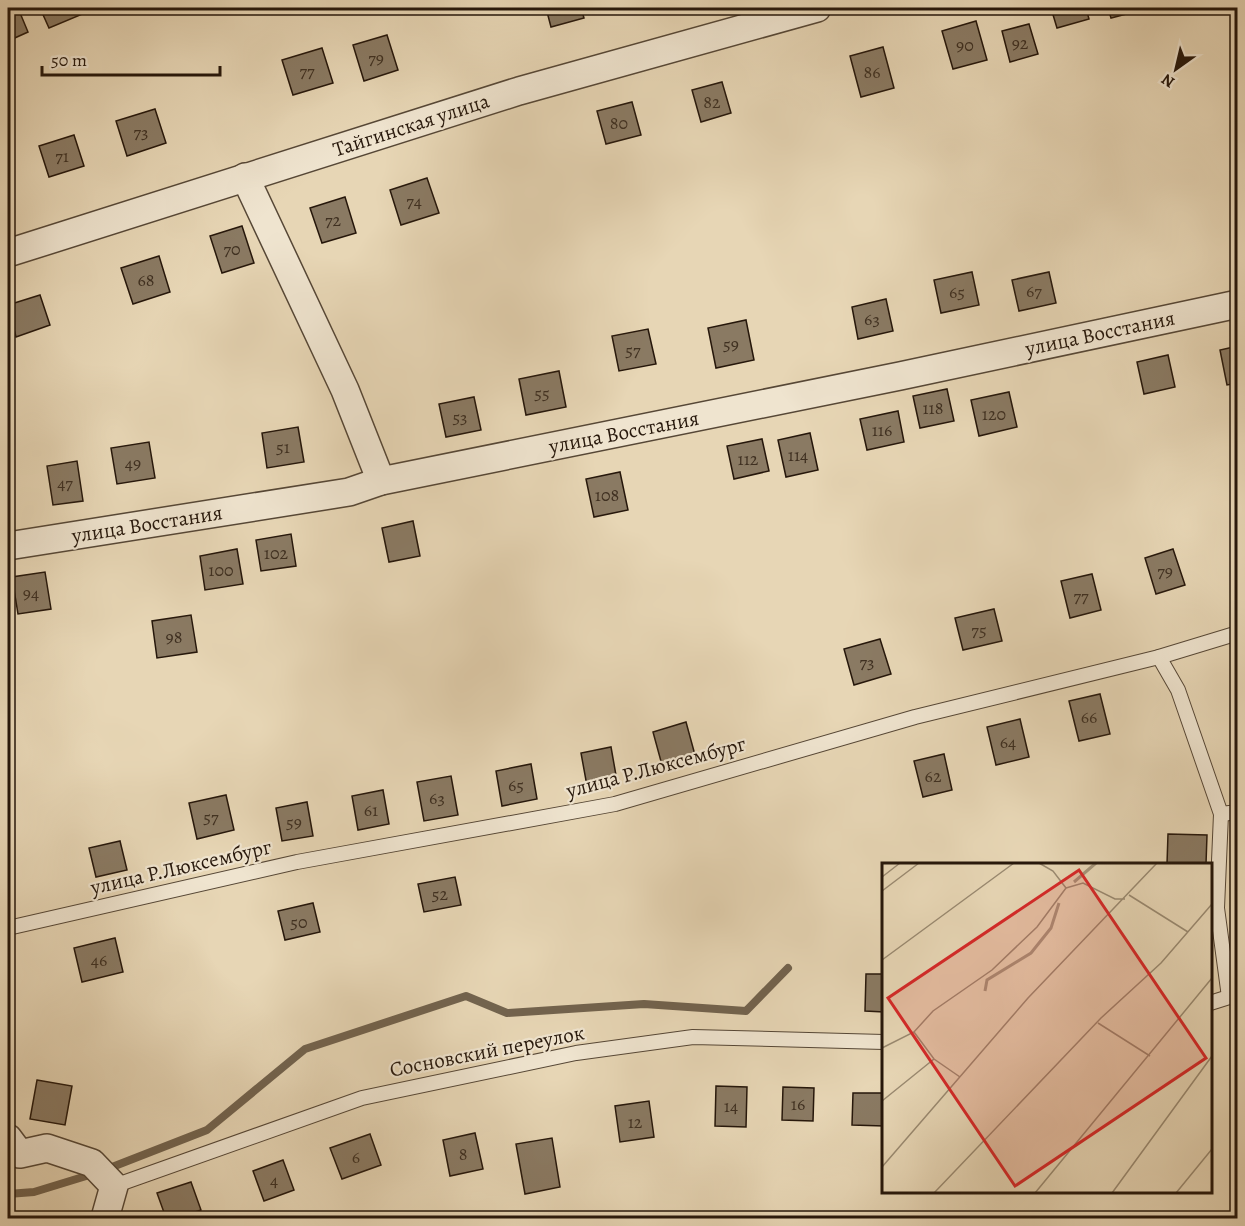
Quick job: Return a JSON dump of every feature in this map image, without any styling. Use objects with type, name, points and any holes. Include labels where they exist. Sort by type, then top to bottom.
[{"type":"street","name":"Тайгинская улица","points":[[8,253],[519,91],[818,8]]},
{"type":"street","points":[[245,177],[345,390],[381,481]]},
{"type":"street","name":"улица Восстания","points":[[8,546],[349,492],[381,481],[900,376],[1238,304]]},
{"type":"street","points":[[8,1138],[20,1154],[47,1148],[92,1163],[114,1186],[105,1218]]},
{"type":"lane","name":"улица Р.Люксембург","points":[[8,928],[297,862],[615,804],[915,717],[1159,657],[1238,633]]},
{"type":"lane","points":[[1159,657],[1178,690],[1221,814],[1217,908],[1233,997],[1212,1002]]},
{"type":"lane","points":[[1221,814],[1238,812]]},
{"type":"lane","name":"Сосновский переулок","points":[[114,1186],[362,1098],[576,1053],[693,1037],[882,1041]]},
{"type":"building","points":[[8,8],[18,8],[28,32],[8,41]]},
{"type":"building","points":[[40,8],[82,8],[85,13],[49,28]]},
{"type":"building","points":[[546,8],[581,8],[584,18],[551,27]]},
{"type":"building","points":[[1051,8],[1086,8],[1089,19],[1057,28]]},
{"type":"building","points":[[1108,8],[1142,8],[1142,10],[1111,18]]},
{"type":"building","points":[[976,21],[987,60],[953,69],[942,31]]},
{"type":"building","points":[[1029,24],[1038,54],[1010,62],[1002,31]]},
{"type":"building","points":[[387,35],[398,70],[364,81],[353,45]]},
{"type":"building","points":[[883,47],[894,88],[861,97],[850,56]]},
{"type":"building","points":[[322,48],[333,83],[293,95],[282,60]]},
{"type":"building","points":[[722,82],[731,113],[701,122],[692,90]]},
{"type":"building","points":[[632,102],[641,135],[606,144],[597,111]]},
{"type":"building","points":[[155,109],[166,143],[127,156],[116,121]]},
{"type":"building","points":[[74,135],[84,166],[49,177],[39,146]]},
{"type":"building","points":[[8,169],[14,188],[8,190]]},
{"type":"building","points":[[427,178],[439,213],[401,225],[390,190]]},
{"type":"building","points":[[345,197],[356,233],[322,243],[310,208]]},
{"type":"building","points":[[242,226],[254,263],[222,273],[210,236]]},
{"type":"building","points":[[159,256],[170,292],[133,304],[121,268]]},
{"type":"building","points":[[972,272],[979,305],[941,313],[934,280]]},
{"type":"building","points":[[1049,272],[1056,303],[1019,311],[1012,280]]},
{"type":"building","points":[[40,295],[50,325],[16,337],[8,305]]},
{"type":"building","points":[[886,299],[893,331],[858,339],[852,307]]},
{"type":"building","points":[[746,320],[754,360],[716,368],[708,328]]},
{"type":"building","points":[[648,329],[656,364],[619,371],[612,336]]},
{"type":"building","points":[[1238,346],[1238,383],[1227,385],[1220,350]]},
{"type":"building","points":[[1168,355],[1175,387],[1144,394],[1137,362]]},
{"type":"building","points":[[559,371],[566,407],[526,415],[519,379]]},
{"type":"building","points":[[947,389],[954,421],[920,428],[913,396]]},
{"type":"building","points":[[1009,392],[1017,427],[979,436],[971,400]]},
{"type":"building","points":[[474,397],[481,430],[446,437],[439,404]]},
{"type":"building","points":[[898,411],[904,442],[867,450],[860,419]]},
{"type":"building","points":[[298,427],[304,462],[267,468],[262,433]]},
{"type":"building","points":[[810,433],[818,470],[786,477],[778,440]]},
{"type":"building","points":[[762,439],[769,471],[734,479],[727,446]]},
{"type":"building","points":[[149,442],[155,478],[117,484],[111,448]]},
{"type":"building","points":[[77,461],[83,501],[53,505],[47,466]]},
{"type":"building","points":[[620,472],[628,510],[594,517],[586,479]]},
{"type":"building","points":[[413,521],[420,556],[389,562],[382,528]]},
{"type":"building","points":[[291,534],[296,566],[261,571],[256,540]]},
{"type":"building","points":[[237,549],[243,584],[205,590],[200,556]]},
{"type":"building","points":[[1173,549],[1185,585],[1156,594],[1145,558]]},
{"type":"building","points":[[45,572],[51,609],[18,614],[12,577]]},
{"type":"building","points":[[1092,574],[1101,610],[1070,618],[1061,581]]},
{"type":"building","points":[[994,609],[1002,641],[963,650],[955,618]]},
{"type":"building","points":[[191,615],[197,652],[157,658],[152,621]]},
{"type":"building","points":[[880,639],[891,674],[854,685],[844,649]]},
{"type":"building","points":[[1100,694],[1110,734],[1079,741],[1069,701]]},
{"type":"building","points":[[1020,719],[1029,757],[996,765],[987,727]]},
{"type":"building","points":[[686,722],[695,755],[662,765],[653,732]]},
{"type":"building","points":[[611,747],[617,781],[587,786],[581,753]]},
{"type":"building","points":[[944,754],[952,790],[923,797],[914,761]]},
{"type":"building","points":[[531,764],[537,799],[502,806],[496,771]]},
{"type":"building","points":[[451,776],[458,815],[424,821],[417,782]]},
{"type":"building","points":[[383,790],[389,824],[358,830],[352,796]]},
{"type":"building","points":[[226,795],[234,830],[197,839],[189,803]]},
{"type":"building","points":[[307,802],[313,836],[282,841],[276,808]]},
{"type":"building","points":[[1168,834],[1207,835],[1206,863],[1167,863]]},
{"type":"building","points":[[120,841],[127,870],[96,877],[89,848]]},
{"type":"building","points":[[455,877],[461,905],[424,912],[418,884]]},
{"type":"building","points":[[313,903],[320,932],[285,940],[278,911]]},
{"type":"building","points":[[115,938],[123,972],[82,982],[74,948]]},
{"type":"building","points":[[866,974],[882,974],[882,1012],[865,1011]]},
{"type":"building","points":[[37,1080],[72,1086],[65,1125],[30,1119]]},
{"type":"building","points":[[716,1086],[747,1087],[746,1127],[715,1126]]},
{"type":"building","points":[[783,1087],[814,1088],[813,1121],[782,1120]]},
{"type":"building","points":[[853,1093],[882,1093],[882,1126],[852,1125]]},
{"type":"building","points":[[649,1101],[654,1137],[620,1142],[615,1106]]},
{"type":"building","points":[[475,1133],[483,1169],[450,1176],[443,1140]]},
{"type":"building","points":[[370,1134],[381,1165],[342,1179],[330,1148]]},
{"type":"building","points":[[552,1138],[560,1187],[525,1194],[516,1144]]},
{"type":"building","points":[[283,1160],[294,1190],[264,1201],[253,1171]]},
{"type":"building","points":[[191,1182],[201,1210],[177,1218],[166,1218],[157,1193]]},
{"type":"waterway","points":[[107,1169],[207,1130],[305,1049],[466,996],[507,1013],[644,1004],[746,1011],[788,968]]},
{"type":"waterway","points":[[8,1194],[34,1192],[96,1173]]}]
